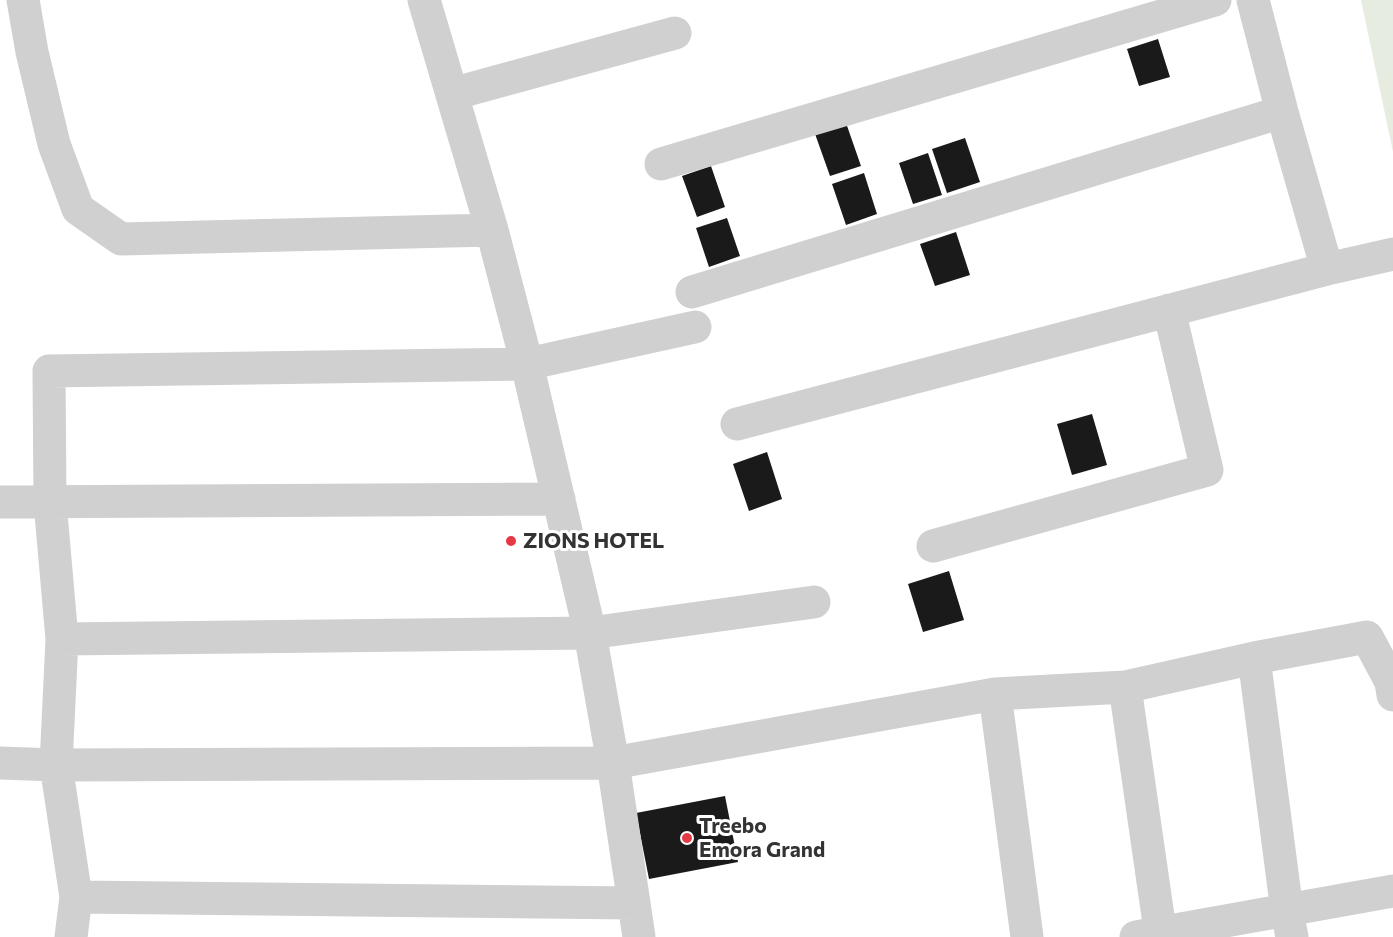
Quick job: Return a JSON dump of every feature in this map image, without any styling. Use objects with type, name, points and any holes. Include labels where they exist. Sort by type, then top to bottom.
[{"type":"street","points":[[23,0],[32,52],[54,144],[78,209],[121,239],[492,230]]},
{"type":"street","points":[[424,0],[492,230],[527,364],[590,633],[613,763],[639,937]]},
{"type":"street","points":[[661,164],[1215,0]]},
{"type":"street","points":[[1253,0],[1327,269]]},
{"type":"street","points":[[452,94],[675,33]]},
{"type":"street","points":[[692,292],[1282,112]]},
{"type":"street","points":[[736,424],[1327,269],[1393,254]]},
{"type":"street","points":[[933,546],[1207,470],[1169,310]]},
{"type":"street","points":[[71,937],[76,897],[56,765],[62,639],[50,502],[49,371],[527,364],[695,327]]},
{"type":"street","points":[[0,502],[559,499]]},
{"type":"street","points":[[62,639],[590,633],[814,602]]},
{"type":"street","points":[[0,763],[56,765],[613,763],[995,694],[1125,687],[1254,658],[1366,637],[1391,682],[1393,695]]},
{"type":"street","points":[[1254,658],[1290,924]]},
{"type":"street","points":[[1125,687],[1153,936],[1290,924],[1393,891]]},
{"type":"street","points":[[995,694],[1027,937]]},
{"type":"street","points":[[76,897],[634,903]]},
{"type":"shaded area","points":[[1361,0],[1393,0],[1393,152]]},
{"type":"building","points":[[1158,39],[1170,77],[1139,86],[1127,49]]},
{"type":"building","points":[[845,120],[861,166],[830,176],[814,131]]},
{"type":"building","points":[[965,138],[980,182],[947,193],[932,149]]},
{"type":"building","points":[[928,153],[942,195],[913,204],[899,163]]},
{"type":"building","points":[[711,166],[725,207],[697,217],[682,176]]},
{"type":"building","points":[[864,173],[877,214],[846,225],[832,184]]},
{"type":"building","points":[[727,218],[740,256],[709,267],[696,228]]},
{"type":"building","points":[[956,232],[970,275],[935,286],[920,244]]},
{"type":"building","points":[[1092,414],[1107,465],[1072,475],[1057,424]]},
{"type":"building","points":[[767,452],[782,499],[749,511],[733,464]]},
{"type":"building","points":[[949,571],[964,620],[923,632],[908,584]]},
{"type":"building","name":"Treebo Emora Grand","points":[[725,796],[738,862],[649,879],[636,813]]},
{"type":"place","name":"ZIONS HOTEL","points":[[511,541]]},
{"type":"place","name":"Treebo Emora Grand","points":[[687,838]]}]
